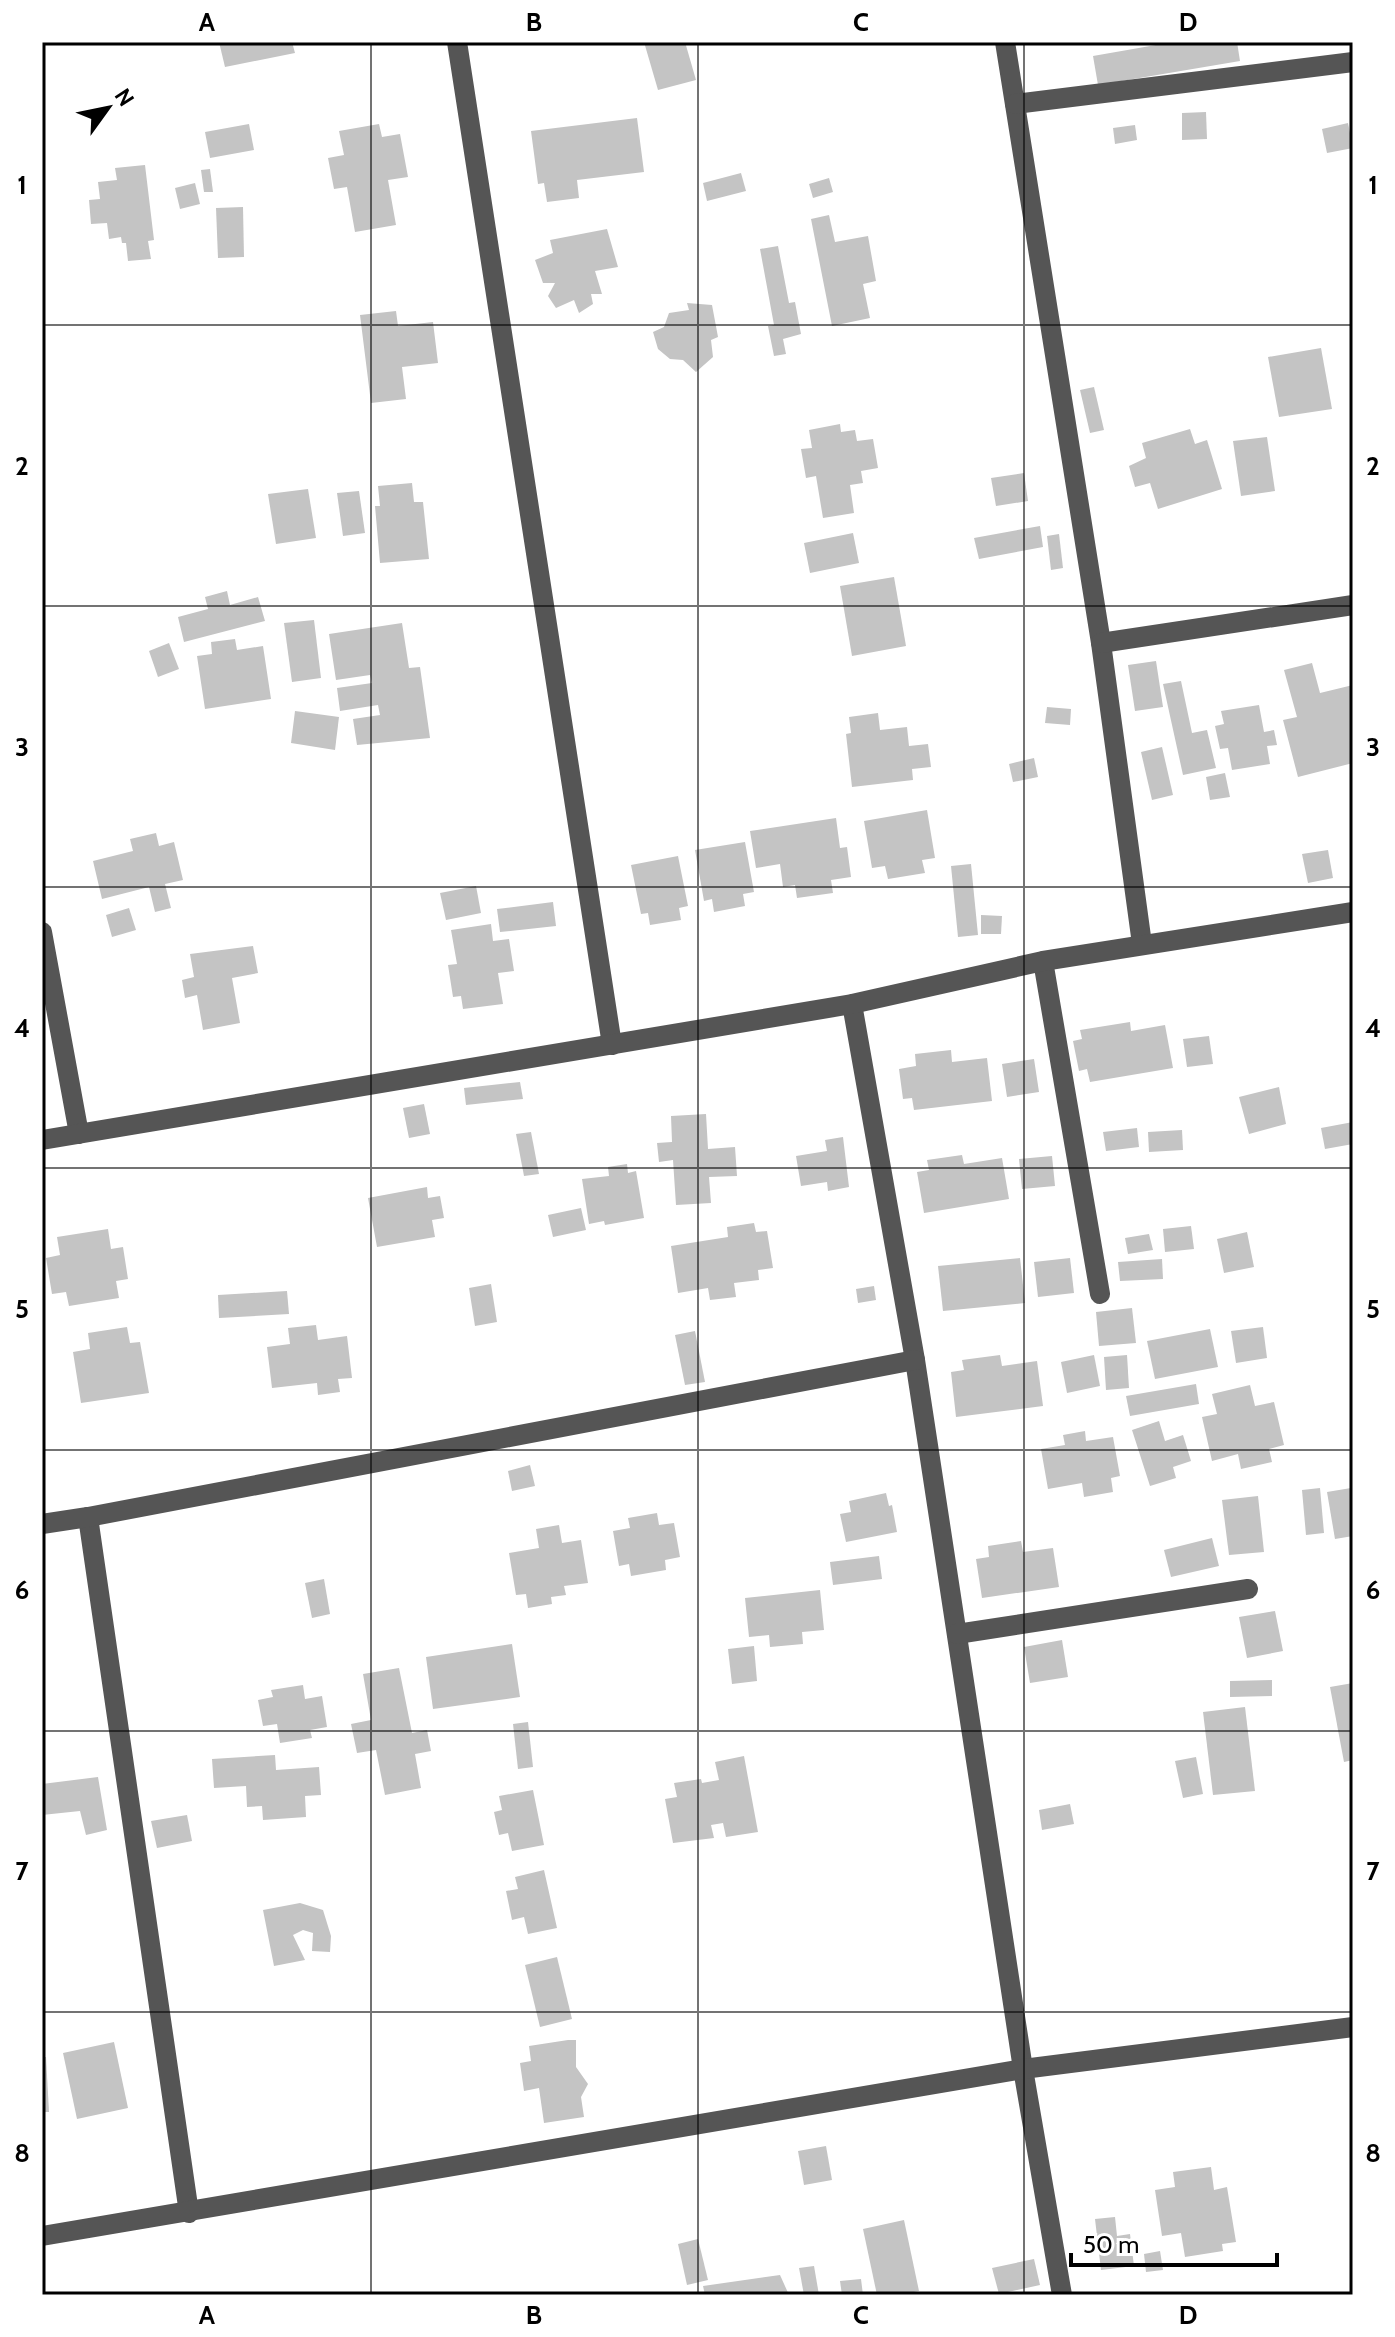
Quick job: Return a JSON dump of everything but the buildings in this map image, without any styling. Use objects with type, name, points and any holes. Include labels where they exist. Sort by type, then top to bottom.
[{"type":"street","points":[[457,42],[612,1045]]},
{"type":"street","points":[[1005,42],[1101,643],[1142,944]]},
{"type":"street","points":[[1015,104],[1353,62]]},
{"type":"street","points":[[1101,643],[1353,605]]},
{"type":"street","points":[[42,1140],[852,1004],[1043,961],[1353,912]]},
{"type":"street","points":[[42,932],[79,1134]]},
{"type":"street","points":[[1043,961],[1100,1294]]},
{"type":"street","points":[[852,1004],[915,1360],[1023,2069],[1062,2295]]},
{"type":"street","points":[[42,1524],[915,1360]]},
{"type":"street","points":[[88,1517],[189,2213]]},
{"type":"street","points":[[957,1634],[1248,1589]]},
{"type":"street","points":[[42,2236],[1023,2069],[1353,2027]]}]
